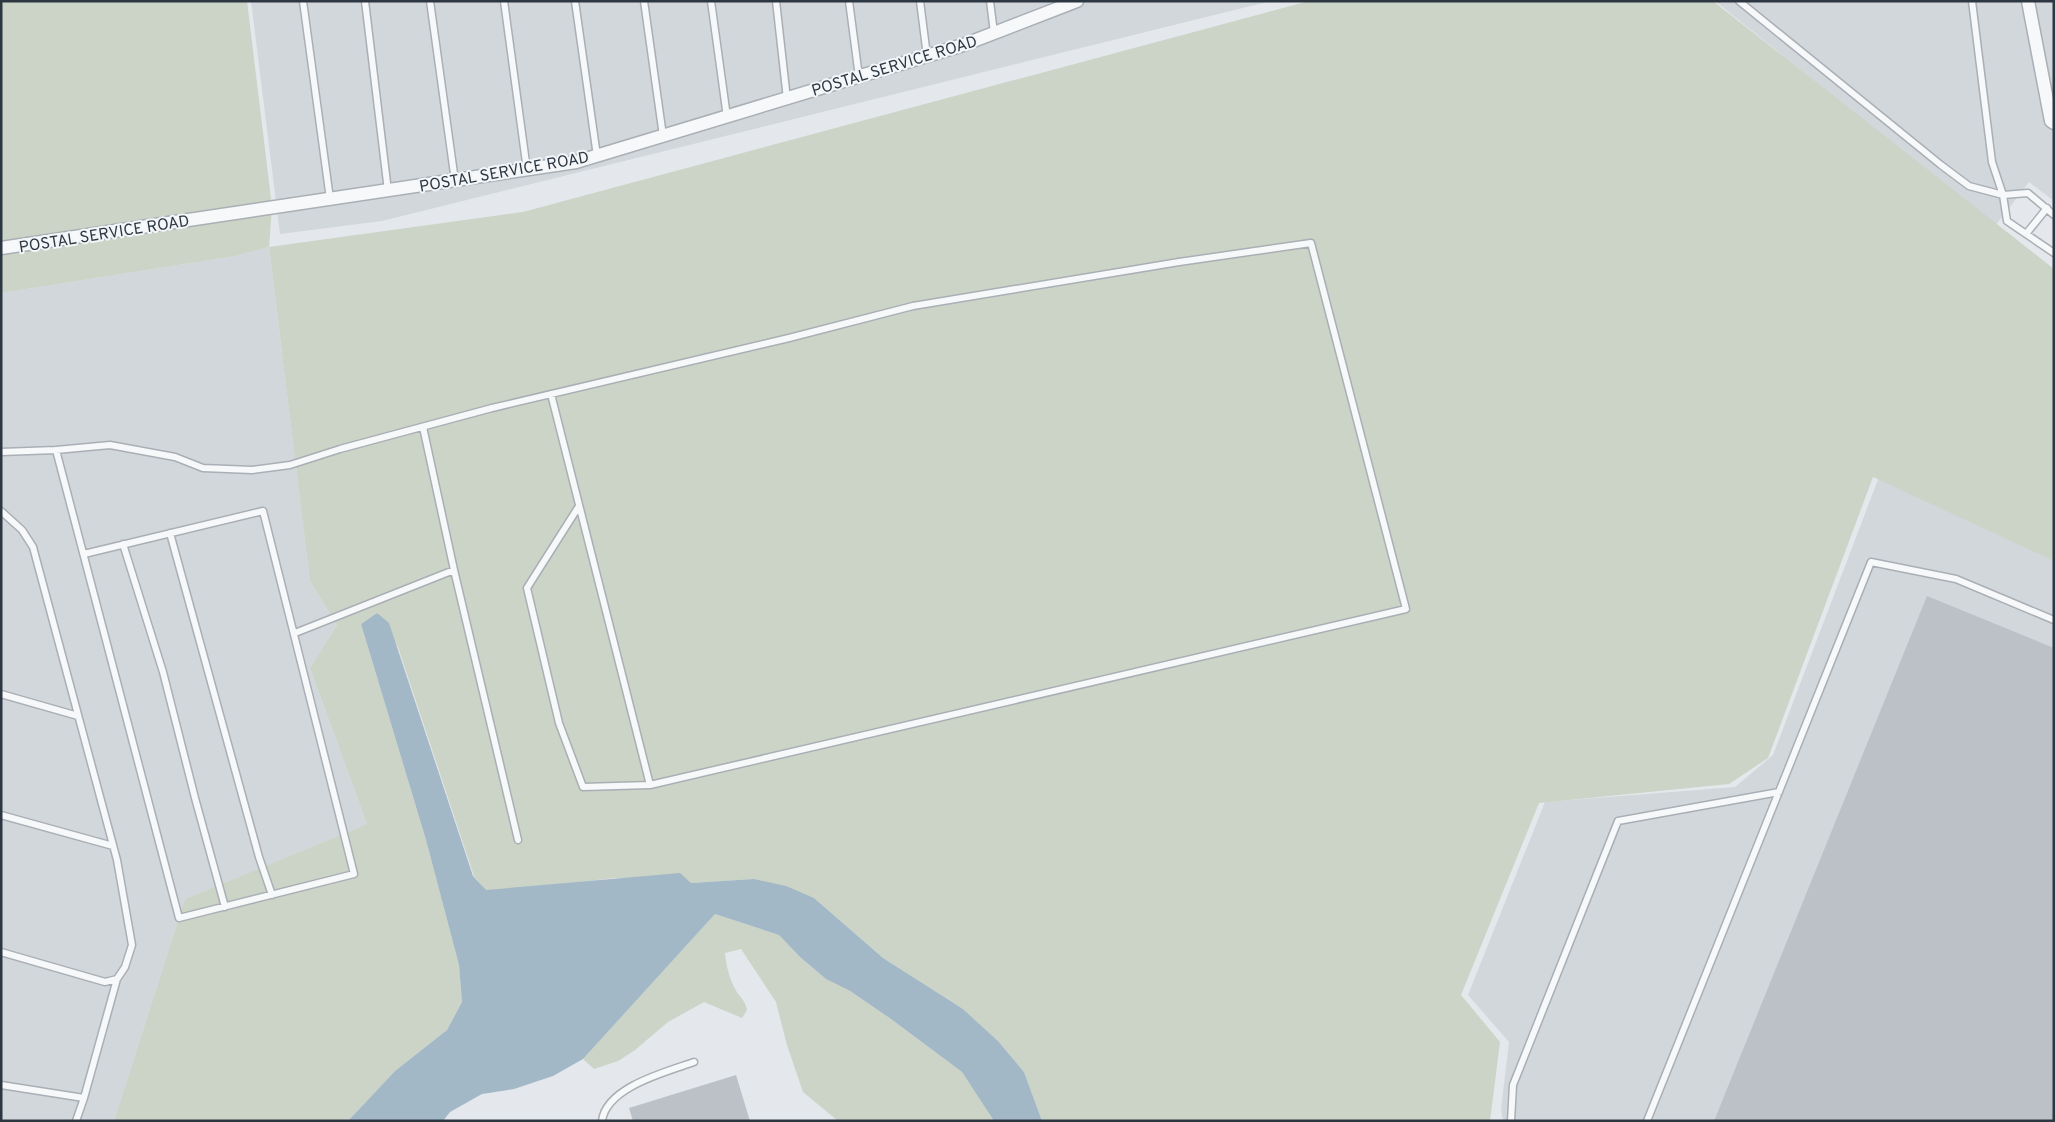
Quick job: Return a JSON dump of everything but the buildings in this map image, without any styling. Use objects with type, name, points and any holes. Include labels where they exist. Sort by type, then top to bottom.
[{"type":"street","name":"POSTAL SERVICE ROAD","points":[[1,248],[576,162],[927,56],[994,34],[1077,1]]},
{"type":"street","points":[[2028,1],[2051,121],[2054,123]]},
{"type":"lane","points":[[303,1],[330,199]]},
{"type":"lane","points":[[365,1],[388,190]]},
{"type":"lane","points":[[430,1],[455,180]]},
{"type":"lane","points":[[504,1],[526,170]]},
{"type":"lane","points":[[575,1],[596,156]]},
{"type":"lane","points":[[644,1],[663,136]]},
{"type":"lane","points":[[711,1],[727,117]]},
{"type":"lane","points":[[776,1],[787,99]]},
{"type":"lane","points":[[849,1],[859,77]]},
{"type":"lane","points":[[920,1],[927,56]]},
{"type":"lane","points":[[990,1],[994,34]]},
{"type":"lane","points":[[1739,1],[1969,186],[2003,195],[2028,193],[2054,215]]},
{"type":"lane","points":[[1972,1],[1992,162],[2003,195],[2007,221],[2054,253]]},
{"type":"lane","points":[[2026,234],[2047,208]]},
{"type":"lane","points":[[1,452],[56,450],[110,445],[175,457],[203,468],[252,470],[290,465],[423,427],[551,394],[789,338],[913,306],[1179,262],[1311,243],[1406,609],[650,785],[583,787],[559,723],[527,588],[579,506]]},
{"type":"lane","points":[[551,394],[650,785]]},
{"type":"lane","points":[[423,427],[454,570],[518,840]]},
{"type":"lane","points":[[56,450],[179,918],[354,874],[263,511],[84,554]]},
{"type":"lane","points":[[1,511],[22,530],[34,546],[112,846],[132,945],[125,967],[117,979],[76,1121]]},
{"type":"lane","points":[[170,533],[259,856],[272,895]]},
{"type":"lane","points":[[122,544],[163,672],[225,907]]},
{"type":"lane","points":[[1647,1121],[1871,562],[1956,580],[2054,620]]},
{"type":"lane","points":[[295,633],[454,570]]},
{"type":"lane","points":[[1,694],[78,716]]},
{"type":"lane","points":[[1511,1121],[1513,1085],[1618,821],[1779,792]]},
{"type":"lane","points":[[1,815],[112,846]]},
{"type":"lane","points":[[1,952],[105,982],[117,979]]},
{"type":"lane","points":[[602,1121],[603,1112],[616,1096],[647,1079],[694,1062]]},
{"type":"lane","points":[[1,1085],[84,1098]]},
{"type":"shaded area","points":[[251,1],[1271,1],[382,221],[280,234]]},
{"type":"shaded area","points":[[1715,1],[2054,1],[2054,201],[2029,182],[1995,226]]},
{"type":"shaded area","points":[[269,247],[310,581],[337,625],[310,668],[367,824],[185,899],[114,1121],[1,1121],[1,293],[235,256]]},
{"type":"shaded area","points":[[1879,477],[2054,559],[2054,1121],[1503,1121],[1501,1109],[1509,1042],[1468,995],[1545,802],[1735,787],[1773,755]]},
{"type":"green space","points":[[1,1],[247,1],[272,207],[269,247],[235,256],[1,293]]},
{"type":"green space","points":[[1309,1],[1713,1],[2054,269],[2054,561],[1873,477],[1768,758],[1729,784],[1539,803],[1461,995],[1500,1042],[1490,1121],[1042,1121],[1024,1072],[998,1041],[963,1009],[883,958],[814,898],[754,879],[691,883],[614,878],[486,891],[474,876],[398,647],[377,613],[361,624],[426,840],[459,965],[462,1002],[447,1030],[395,1071],[348,1121],[114,1121],[185,899],[367,824],[310,668],[337,625],[310,581],[269,247],[523,212]]},
{"type":"green space","points":[[715,914],[779,935],[800,957],[826,979],[850,991],[891,1019],[962,1072],[994,1121],[838,1121],[803,1092],[787,1045],[776,1002],[741,949],[725,953],[731,980],[745,1003],[747,1010],[742,1018],[704,1002],[668,1022],[635,1050],[618,1061],[594,1069],[583,1059]]},
{"type":"water","points":[[377,613],[389,623],[473,876],[486,890],[680,873],[691,883],[754,879],[786,886],[814,898],[883,958],[963,1009],[998,1041],[1024,1072],[1042,1121],[994,1121],[962,1072],[891,1019],[850,991],[826,979],[800,957],[779,935],[715,914],[583,1059],[553,1076],[514,1089],[482,1094],[450,1112],[443,1121],[348,1121],[395,1071],[447,1030],[462,1002],[459,965],[426,840],[361,624]]}]
